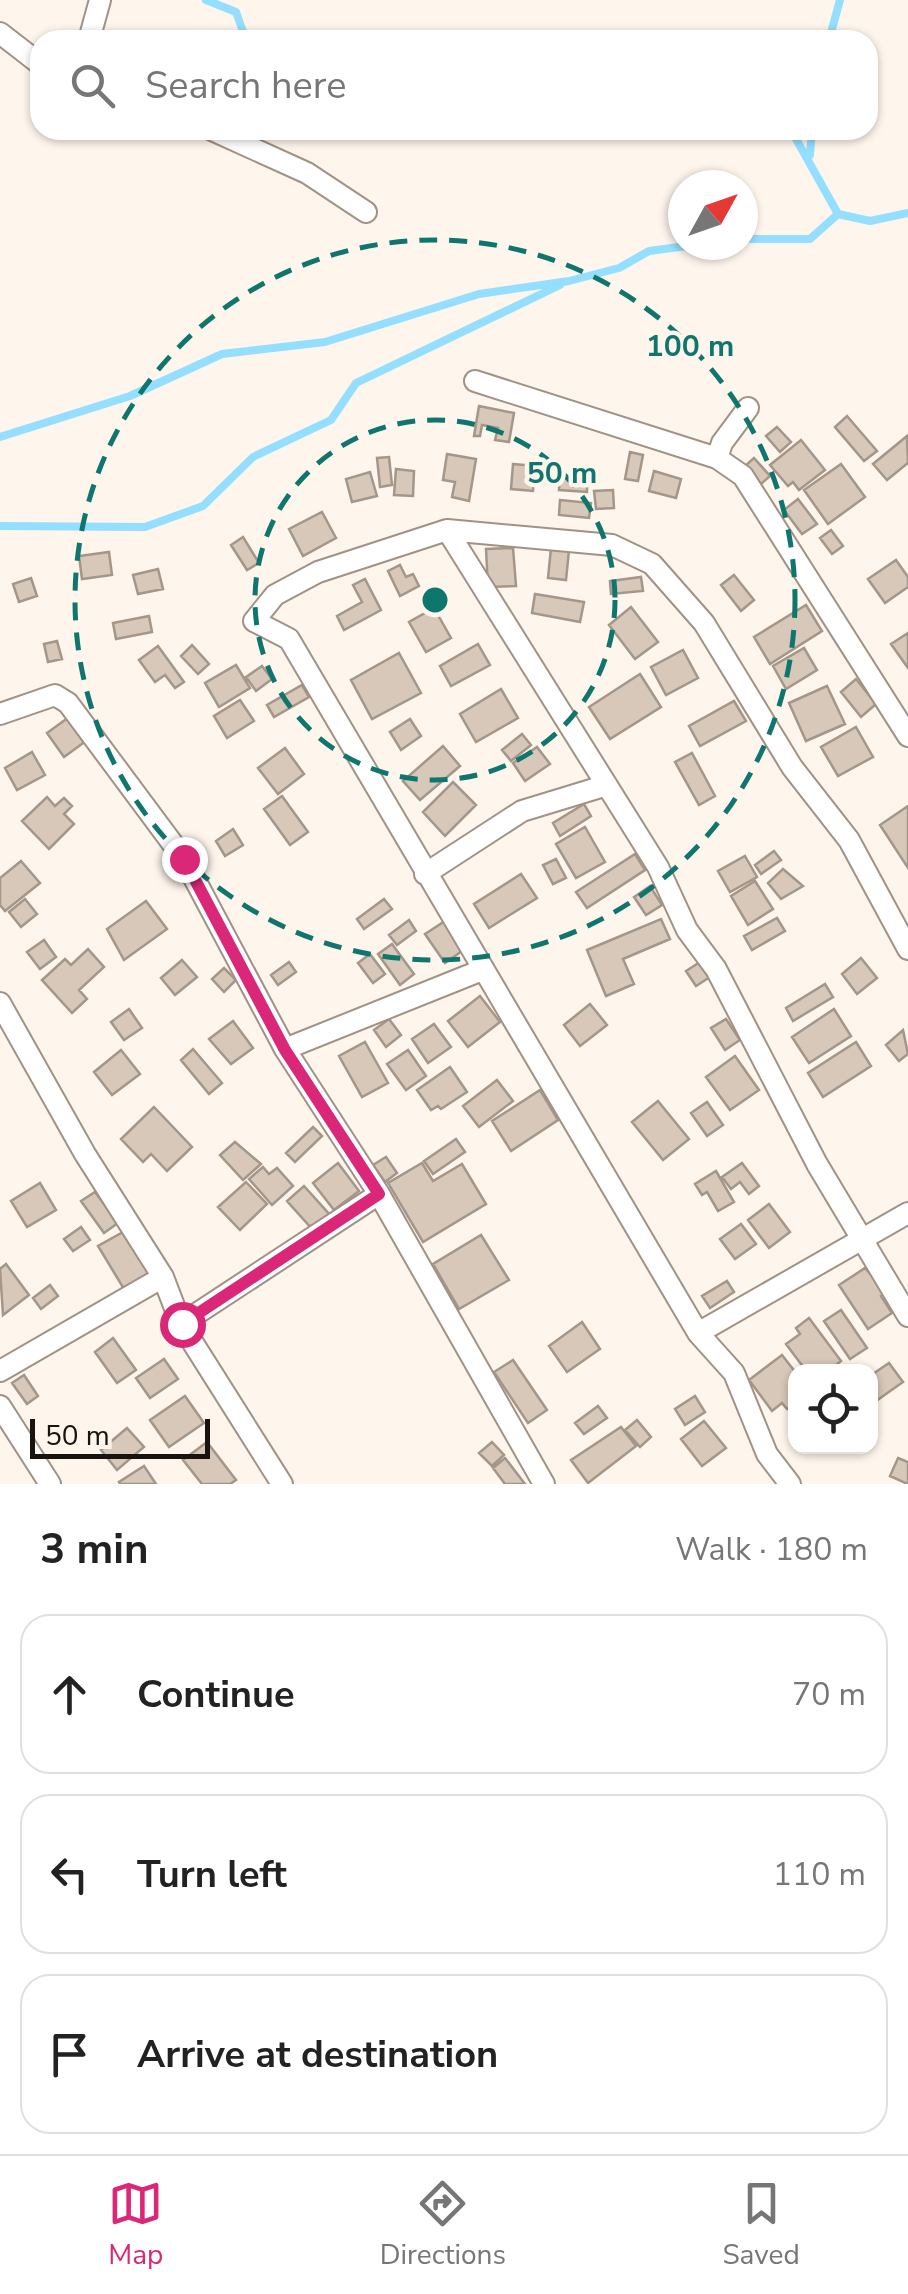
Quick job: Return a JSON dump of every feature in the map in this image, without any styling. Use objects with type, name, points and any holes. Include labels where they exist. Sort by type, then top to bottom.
[{"type":"street","points":[[92,30],[100,0]]},
{"type":"street","points":[[0,33],[30,56]]},
{"type":"street","points":[[234,140],[308,173],[366,212]]},
{"type":"street","points":[[475,381],[717,458],[743,476],[908,736]]},
{"type":"street","points":[[717,458],[722,443],[748,408]]},
{"type":"street","points":[[448,530],[658,867],[687,930],[716,969],[860,1241],[908,1316]]},
{"type":"street","points":[[790,1484],[767,1454],[734,1374],[698,1333],[289,639],[254,620],[275,595],[318,572],[448,530],[612,545],[652,564],[704,624],[792,767],[849,840],[908,950]]},
{"type":"street","points":[[0,714],[55,695],[68,703],[184,859],[285,1050],[379,1194],[544,1484]]},
{"type":"street","points":[[426,874],[522,812],[604,786]]},
{"type":"street","points":[[285,1050],[482,970]]},
{"type":"street","points":[[0,1003],[85,1154],[162,1276],[182,1324],[282,1484]]},
{"type":"street","points":[[182,1324],[379,1194]]},
{"type":"street","points":[[698,1333],[908,1213]]},
{"type":"street","points":[[0,1372],[162,1276]]},
{"type":"street","points":[[0,1406],[50,1484]]},
{"type":"building","points":[[479,406],[514,413],[509,442],[495,440],[498,428],[482,425],[480,436],[474,436]]},
{"type":"building","points":[[847,416],[877,451],[864,461],[835,427]]},
{"type":"building","points":[[777,427],[791,442],[780,452],[766,436]]},
{"type":"building","points":[[907,436],[908,463],[887,480],[873,464]]},
{"type":"building","points":[[801,440],[825,470],[799,490],[793,482],[788,486],[770,465]]},
{"type":"building","points":[[630,452],[643,455],[638,481],[625,479]]},
{"type":"building","points":[[447,454],[476,459],[469,501],[452,497],[455,482],[443,480]]},
{"type":"building","points":[[389,457],[392,485],[380,487],[377,458]]},
{"type":"building","points":[[754,458],[770,476],[761,484],[745,466]]},
{"type":"building","points":[[513,464],[535,466],[533,491],[511,489]]},
{"type":"building","points":[[841,464],[865,497],[828,524],[804,490]]},
{"type":"building","points":[[396,469],[414,471],[413,496],[394,495]]},
{"type":"building","points":[[654,471],[681,479],[676,498],[649,491]]},
{"type":"building","points":[[370,472],[377,496],[352,502],[346,479]]},
{"type":"building","points":[[560,478],[587,479],[587,492],[559,490]]},
{"type":"building","points":[[613,490],[614,508],[596,509],[594,491]]},
{"type":"building","points":[[798,499],[817,524],[802,534],[784,510]]},
{"type":"building","points":[[560,500],[591,503],[589,518],[559,515]]},
{"type":"building","points":[[322,512],[336,538],[303,556],[289,529]]},
{"type":"building","points":[[831,530],[843,546],[832,554],[820,538]]},
{"type":"building","points":[[243,537],[259,563],[247,570],[231,545]]},
{"type":"building","points":[[513,548],[516,586],[488,587],[486,549]]},
{"type":"building","points":[[551,548],[569,550],[566,580],[548,578]]},
{"type":"building","points":[[109,552],[112,575],[82,579],[79,556]]},
{"type":"building","points":[[896,560],[908,577],[908,587],[885,603],[868,579]]},
{"type":"building","points":[[400,565],[406,577],[413,574],[419,586],[400,596],[388,571]]},
{"type":"building","points":[[158,569],[163,589],[138,594],[133,575]]},
{"type":"building","points":[[734,575],[754,600],[741,611],[721,585]]},
{"type":"building","points":[[641,577],[643,591],[611,594],[610,581]]},
{"type":"building","points":[[31,578],[37,596],[19,602],[13,584]]},
{"type":"building","points":[[365,579],[381,610],[344,630],[337,616],[362,602],[353,585]]},
{"type":"building","points":[[535,594],[584,602],[580,622],[532,613]]},
{"type":"building","points":[[806,605],[822,631],[770,664],[754,637]]},
{"type":"building","points":[[631,607],[658,642],[635,659],[609,625]]},
{"type":"building","points":[[434,608],[451,638],[426,652],[409,622]]},
{"type":"building","points":[[149,616],[152,632],[116,639],[113,623]]},
{"type":"building","points":[[908,633],[908,668],[891,644]]},
{"type":"building","points":[[57,641],[62,659],[48,662],[44,644]]},
{"type":"building","points":[[478,644],[490,665],[451,686],[440,666]]},
{"type":"building","points":[[192,645],[209,664],[198,674],[181,656]]},
{"type":"building","points":[[158,646],[184,682],[175,688],[165,675],[155,682],[139,660]]},
{"type":"building","points":[[804,648],[817,670],[786,689],[773,666]]},
{"type":"building","points":[[683,650],[698,678],[666,695],[651,667]]},
{"type":"building","points":[[399,653],[421,693],[372,719],[351,680]]},
{"type":"building","points":[[236,665],[250,688],[219,707],[205,683]]},
{"type":"building","points":[[262,666],[272,679],[256,691],[246,677]]},
{"type":"building","points":[[640,674],[661,707],[610,739],[589,707]]},
{"type":"building","points":[[856,679],[876,704],[861,717],[841,692]]},
{"type":"building","points":[[302,685],[309,697],[274,717],[267,705]]},
{"type":"building","points":[[827,686],[845,724],[806,741],[789,703]]},
{"type":"building","points":[[501,689],[518,718],[476,742],[460,714]]},
{"type":"building","points":[[240,700],[254,721],[227,738],[214,716]]},
{"type":"building","points":[[734,701],[746,721],[700,746],[689,726]]},
{"type":"building","points":[[69,717],[86,741],[64,757],[47,733]]},
{"type":"building","points":[[410,719],[421,736],[401,750],[390,732]]},
{"type":"building","points":[[856,727],[873,757],[838,776],[821,747]]},
{"type":"building","points":[[522,734],[531,745],[511,761],[502,750]]},
{"type":"building","points":[[443,746],[460,766],[420,800],[403,781]]},
{"type":"building","points":[[537,747],[550,764],[525,781],[513,763]]},
{"type":"building","points":[[285,748],[304,774],[278,794],[258,768]]},
{"type":"building","points":[[32,752],[45,775],[17,790],[5,768]]},
{"type":"building","points":[[692,753],[715,796],[699,805],[675,762]]},
{"type":"building","points":[[453,782],[476,805],[445,836],[423,812]]},
{"type":"building","points":[[282,796],[308,832],[290,845],[264,809]]},
{"type":"building","points":[[47,797],[55,806],[64,798],[72,806],[64,814],[74,824],[49,849],[22,821]]},
{"type":"building","points":[[584,804],[591,816],[560,836],[553,823]]},
{"type":"building","points":[[908,806],[908,868],[880,825]]},
{"type":"building","points":[[585,827],[605,862],[576,878],[556,844]]},
{"type":"building","points":[[233,829],[243,845],[225,856],[216,841]]},
{"type":"building","points":[[774,851],[781,860],[761,874],[755,865]]},
{"type":"building","points":[[635,854],[645,870],[587,908],[576,892]]},
{"type":"building","points":[[745,856],[757,877],[730,892],[718,871]]},
{"type":"building","points":[[556,859],[566,878],[553,884],[543,865]]},
{"type":"building","points":[[21,861],[40,883],[5,911],[0,905],[0,878]]},
{"type":"building","points":[[783,869],[803,886],[781,899],[768,883]]},
{"type":"building","points":[[521,874],[537,898],[489,928],[474,904]]},
{"type":"building","points":[[755,881],[773,909],[748,925],[731,896]]},
{"type":"building","points":[[650,886],[662,905],[646,915],[634,897]]},
{"type":"building","points":[[25,899],[37,914],[21,927],[9,912]]},
{"type":"building","points":[[384,899],[392,909],[364,929],[357,919]]},
{"type":"building","points":[[146,901],[167,929],[124,960],[107,929]]},
{"type":"building","points":[[777,918],[785,931],[752,950],[744,936]]},
{"type":"building","points":[[661,919],[670,939],[623,959],[634,984],[606,996],[587,950]]},
{"type":"building","points":[[409,920],[416,931],[397,945],[389,935]]},
{"type":"building","points":[[445,921],[465,949],[445,963],[425,934]]},
{"type":"building","points":[[44,940],[56,957],[40,969],[27,952]]},
{"type":"building","points":[[392,944],[414,974],[400,985],[378,954]]},
{"type":"building","points":[[88,949],[104,967],[79,990],[87,999],[72,1013],[42,980],[65,959],[71,965]]},
{"type":"building","points":[[370,954],[385,974],[373,983],[358,963]]},
{"type":"building","points":[[861,958],[877,978],[857,994],[842,974]]},
{"type":"building","points":[[182,960],[197,977],[175,995],[161,978]]},
{"type":"building","points":[[289,962],[296,972],[278,985],[271,975]]},
{"type":"building","points":[[700,962],[710,977],[696,986],[686,971]]},
{"type":"building","points":[[224,968],[236,980],[224,992],[212,979]]},
{"type":"building","points":[[825,984],[833,997],[793,1021],[786,1008]]},
{"type":"building","points":[[480,996],[500,1022],[468,1047],[448,1021]]},
{"type":"building","points":[[590,1004],[607,1025],[580,1046],[564,1025]]},
{"type":"building","points":[[129,1009],[142,1028],[124,1040],[111,1022]]},
{"type":"building","points":[[834,1009],[851,1036],[809,1063],[792,1037]]},
{"type":"building","points":[[389,1019],[401,1035],[386,1047],[374,1030]]},
{"type":"building","points":[[726,1019],[740,1040],[725,1050],[711,1028]]},
{"type":"building","points":[[233,1021],[253,1048],[231,1064],[209,1039]]},
{"type":"building","points":[[434,1024],[451,1047],[428,1063],[412,1039]]},
{"type":"building","points":[[903,1030],[908,1054],[899,1061],[886,1045]]},
{"type":"building","points":[[365,1042],[388,1083],[362,1097],[339,1056]]},
{"type":"building","points":[[856,1042],[871,1066],[823,1097],[808,1073]]},
{"type":"building","points":[[193,1049],[222,1083],[209,1094],[181,1060]]},
{"type":"building","points":[[121,1050],[140,1074],[112,1095],[94,1072]]},
{"type":"building","points":[[408,1050],[426,1076],[406,1090],[387,1064]]},
{"type":"building","points":[[735,1056],[759,1090],[730,1110],[706,1077]]},
{"type":"building","points":[[450,1067],[467,1092],[441,1109],[438,1106],[431,1110],[417,1090]]},
{"type":"building","points":[[497,1080],[513,1101],[479,1127],[463,1106]]},
{"type":"building","points":[[540,1090],[558,1120],[511,1151],[492,1121]]},
{"type":"building","points":[[658,1101],[689,1139],[663,1160],[632,1122]]},
{"type":"building","points":[[707,1102],[723,1125],[707,1136],[691,1113]]},
{"type":"building","points":[[154,1107],[192,1147],[167,1171],[151,1154],[143,1162],[121,1139]]},
{"type":"building","points":[[313,1127],[322,1136],[295,1162],[286,1153]]},
{"type":"building","points":[[456,1139],[465,1152],[433,1174],[424,1161]]},
{"type":"building","points":[[235,1142],[261,1164],[243,1180],[220,1155]]},
{"type":"building","points":[[386,1157],[397,1173],[385,1182],[373,1165]]},
{"type":"building","points":[[338,1163],[359,1191],[334,1210],[313,1183]]},
{"type":"building","points":[[422,1163],[433,1181],[462,1164],[486,1204],[423,1242],[388,1183]]},
{"type":"building","points":[[742,1163],[759,1186],[749,1194],[740,1182],[731,1189],[722,1177]]},
{"type":"building","points":[[263,1167],[269,1174],[277,1168],[293,1186],[272,1205],[249,1179]]},
{"type":"building","points":[[716,1171],[734,1202],[718,1211],[707,1192],[702,1195],[695,1184]]},
{"type":"building","points":[[246,1182],[267,1204],[240,1230],[218,1207]]},
{"type":"building","points":[[40,1183],[56,1210],[27,1227],[11,1201]]},
{"type":"building","points":[[304,1186],[330,1215],[313,1230],[287,1201]]},
{"type":"building","points":[[95,1192],[118,1223],[104,1233],[81,1201]]},
{"type":"building","points":[[769,1204],[790,1232],[769,1248],[748,1220]]},
{"type":"building","points":[[741,1224],[756,1244],[735,1259],[720,1239]]},
{"type":"building","points":[[81,1227],[90,1240],[73,1251],[64,1239]]},
{"type":"building","points":[[125,1231],[150,1273],[124,1289],[98,1246]]},
{"type":"building","points":[[481,1235],[509,1280],[459,1309],[433,1264]]},
{"type":"building","points":[[6,1264],[29,1295],[3,1315],[0,1269]]},
{"type":"building","points":[[865,1268],[887,1292],[881,1296],[892,1313],[868,1329],[839,1285]]},
{"type":"building","points":[[727,1281],[734,1292],[710,1308],[702,1296]]},
{"type":"building","points":[[50,1285],[58,1296],[41,1309],[33,1298]]},
{"type":"building","points":[[841,1310],[867,1348],[850,1359],[824,1321]]},
{"type":"building","points":[[809,1318],[841,1361],[801,1364],[786,1344],[800,1334],[796,1328]]},
{"type":"building","points":[[582,1322],[600,1349],[567,1372],[549,1346]]},
{"type":"building","points":[[113,1338],[136,1370],[117,1383],[95,1352]]},
{"type":"building","points":[[782,1355],[789,1364],[788,1408],[782,1403],[772,1411],[749,1380]]},
{"type":"building","points":[[164,1359],[178,1379],[150,1398],[136,1378]]},
{"type":"building","points":[[513,1360],[547,1410],[528,1423],[494,1372]]},
{"type":"building","points":[[889,1363],[903,1382],[878,1400],[878,1371]]},
{"type":"building","points":[[24,1375],[38,1396],[27,1404],[12,1383]]},
{"type":"building","points":[[185,1396],[204,1423],[169,1447],[150,1420]]},
{"type":"building","points":[[695,1396],[705,1412],[685,1425],[675,1409]]},
{"type":"building","points":[[598,1406],[607,1418],[584,1434],[575,1423]]},
{"type":"building","points":[[637,1420],[651,1437],[640,1447],[625,1430]]},
{"type":"building","points":[[704,1421],[726,1448],[702,1466],[681,1439]]},
{"type":"building","points":[[621,1427],[636,1446],[588,1483],[571,1460]]},
{"type":"building","points":[[127,1428],[144,1447],[117,1470],[101,1450]]},
{"type":"building","points":[[207,1442],[236,1480],[230,1484],[202,1484],[183,1460]]},
{"type":"building","points":[[492,1442],[504,1455],[492,1466],[479,1453]]},
{"type":"building","points":[[505,1458],[525,1484],[505,1484],[493,1468]]},
{"type":"building","points":[[898,1458],[908,1462],[908,1484],[890,1476]]},
{"type":"building","points":[[144,1466],[156,1484],[120,1484],[119,1482]]},
{"type":"waterway","points":[[206,0],[236,12],[242,30]]},
{"type":"waterway","points":[[832,30],[840,0]]},
{"type":"waterway","points":[[797,140],[838,214]]},
{"type":"waterway","points":[[810,155],[811,140]]},
{"type":"waterway","points":[[838,214],[870,221],[908,213]]},
{"type":"waterway","points":[[758,239],[810,239],[838,214]]},
{"type":"waterway","points":[[0,437],[130,396],[222,354],[325,342],[479,294],[569,281],[619,268],[649,251],[668,248]]},
{"type":"waterway","points":[[0,526],[145,527],[203,506],[253,457],[331,420],[356,383],[560,285]]},
{"type":"route","points":[[182,1324],[338,1225],[379,1194],[285,1050],[184,859]]}]
